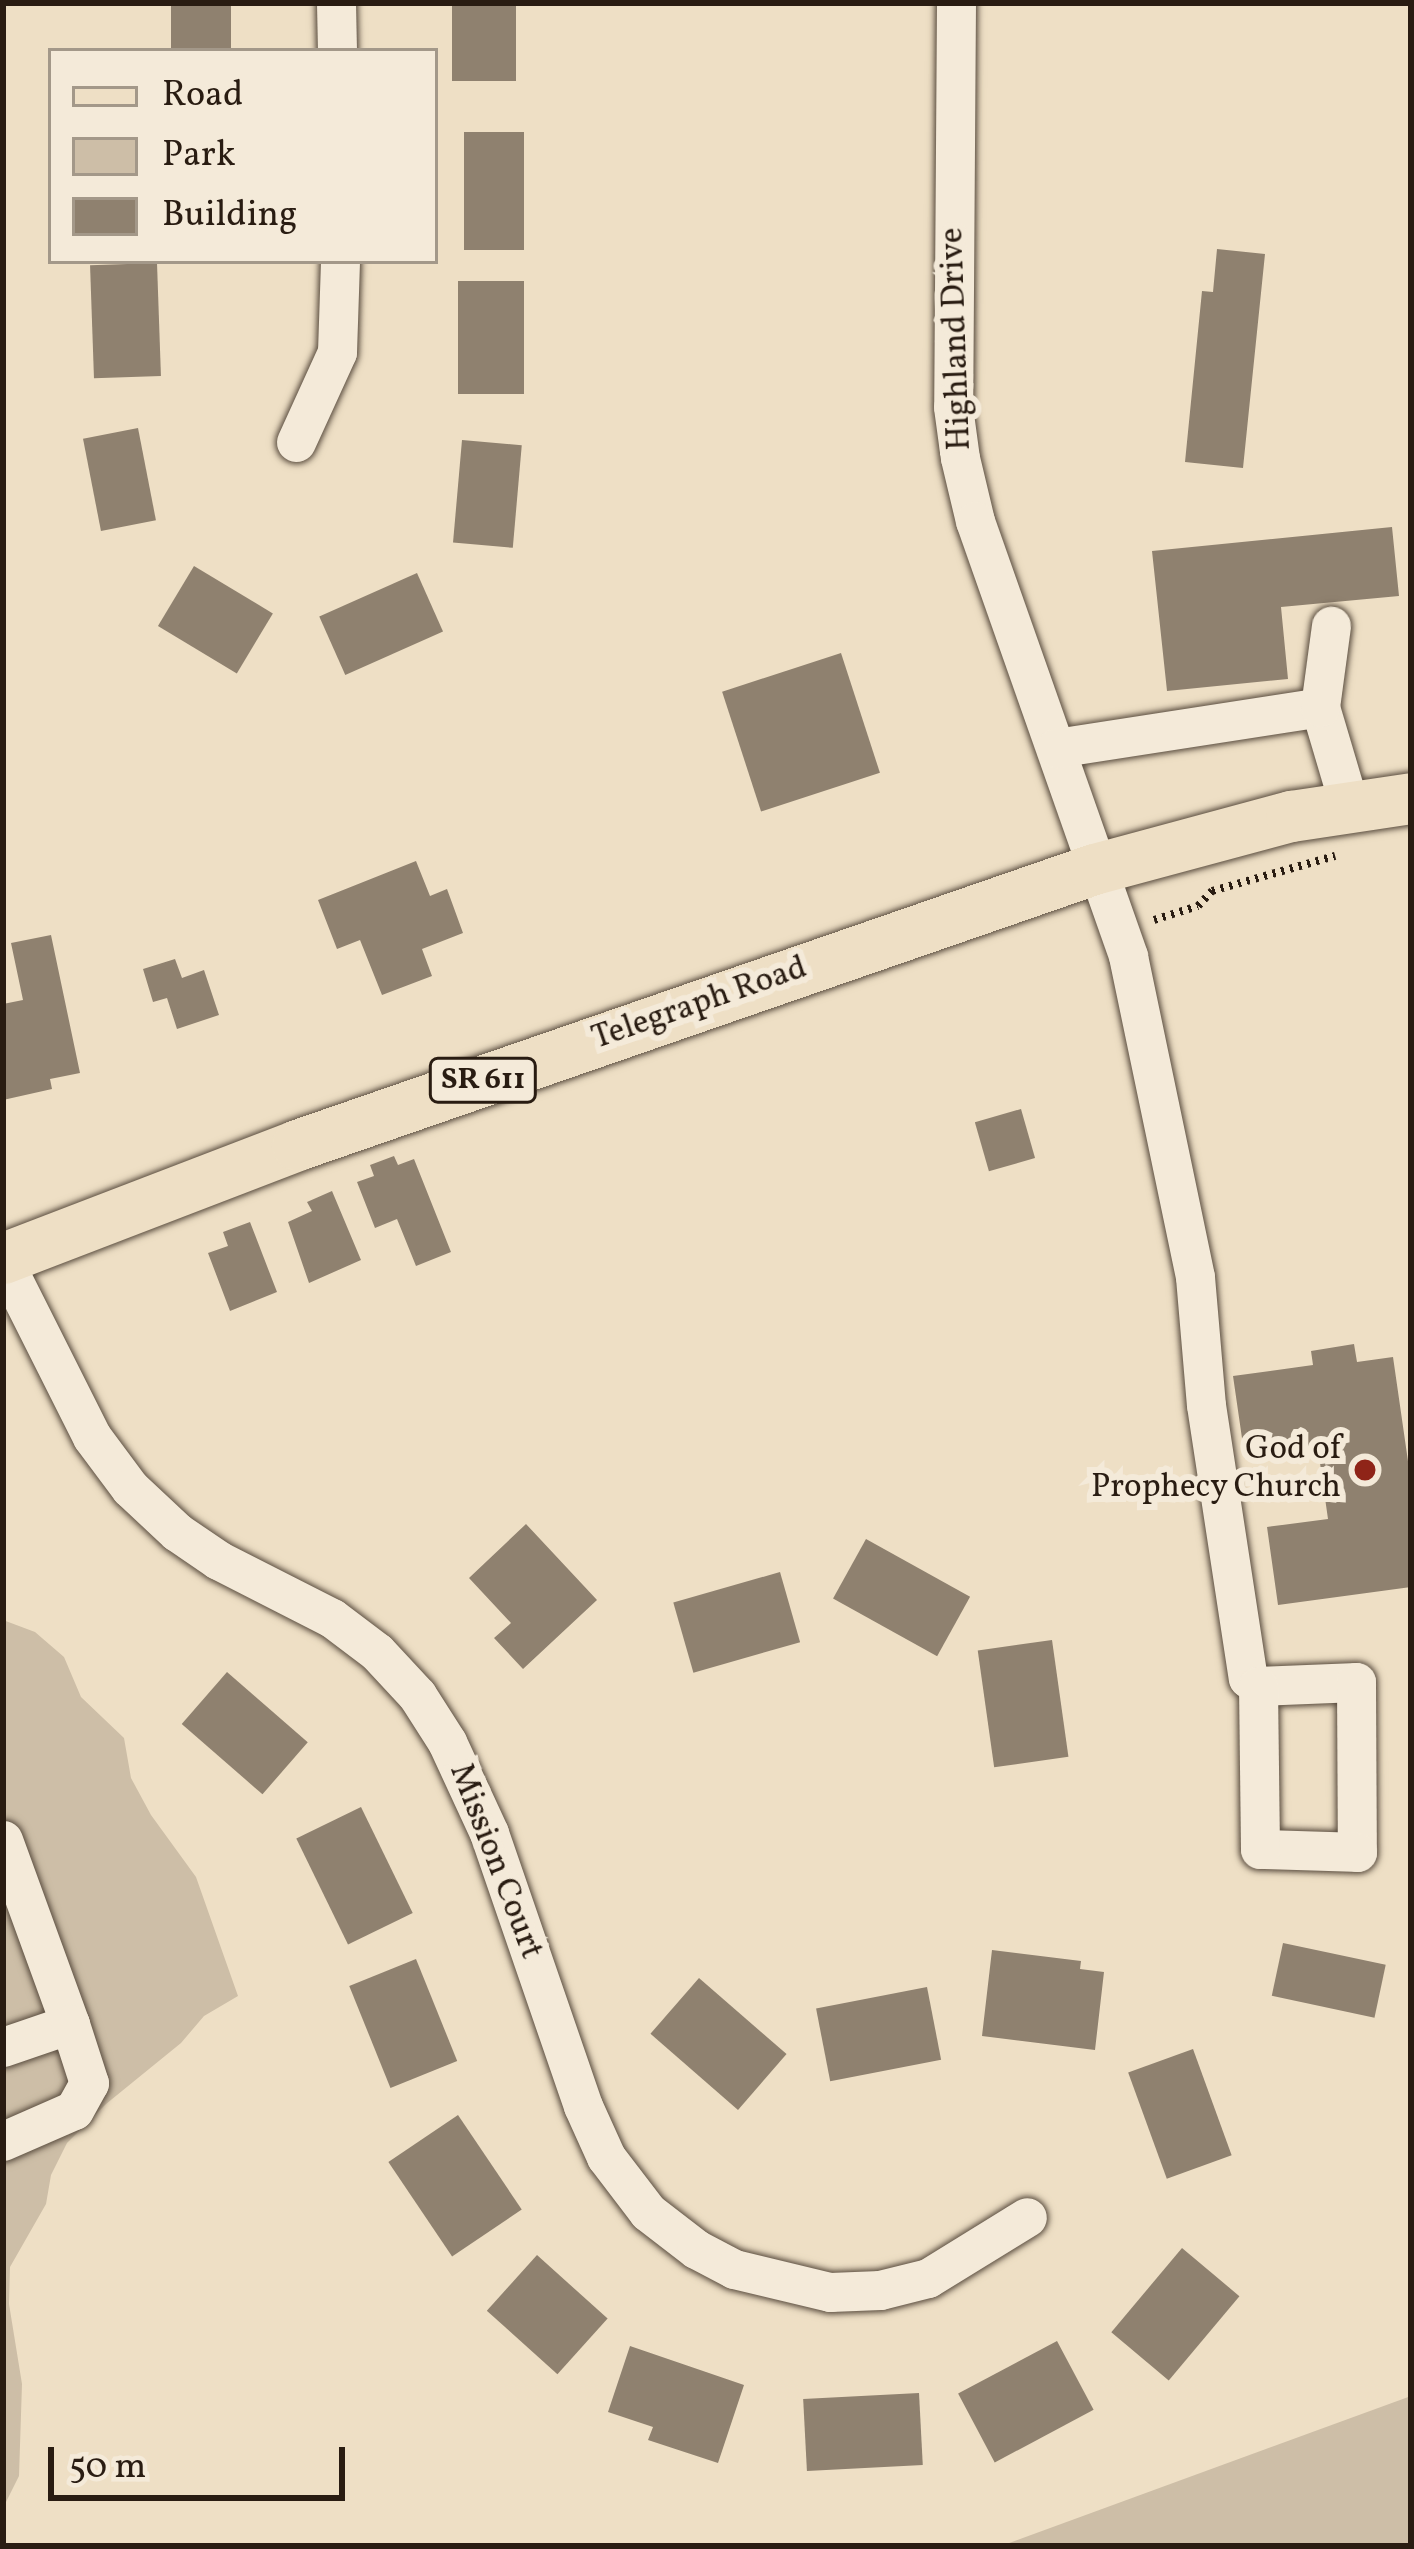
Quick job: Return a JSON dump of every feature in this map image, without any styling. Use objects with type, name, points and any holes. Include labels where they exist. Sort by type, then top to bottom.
[{"type":"main road","name":"Telegraph Road","points":[[3,1259],[297,1144],[1094,869],[1352,826],[1411,798]]},
{"type":"street","points":[[337,3],[337,48]]},
{"type":"street","name":"Highland Drive","points":[[956,3],[953,407],[975,520],[1128,956],[1195,1276],[1206,1405],[1248,1678],[1258,1687],[1356,1682],[1357,1852],[1260,1849],[1258,1687]]},
{"type":"street","points":[[296,442],[337,352],[340,264]]},
{"type":"street","points":[[1331,626],[1321,707],[1352,826]]},
{"type":"street","points":[[1056,748],[1321,707]]},
{"type":"street","name":"Mission Court","points":[[3,1259],[84,1423],[130,1488],[177,1532],[218,1560],[332,1618],[377,1652],[416,1695],[448,1742],[489,1833],[583,2106],[606,2157],[648,2212],[697,2249],[734,2269],[830,2291],[880,2290],[928,2278],[1027,2217]]},
{"type":"street","points":[[3,1840],[89,2084],[74,2110],[3,2141]]},
{"type":"street","points":[[3,2047],[70,2024]]},
{"type":"path","points":[[1147,922],[1198,906],[1211,891],[1321,863],[1352,826]]},
{"type":"green space","points":[[3,1620],[35,1632],[64,1657],[81,1697],[124,1738],[131,1778],[196,1877],[238,1996],[204,2016],[181,2043],[106,2104],[67,2143],[51,2175],[46,2204],[10,2267],[9,2304],[22,2384],[19,2476],[3,2508]]},
{"type":"green space","points":[[1411,2396],[1411,2546],[1001,2546]]},
{"type":"building","points":[[171,3],[231,3],[231,48],[171,48]]},
{"type":"building","points":[[452,3],[516,3],[516,81],[452,81]]},
{"type":"building","points":[[464,132],[524,132],[524,250],[464,250]]},
{"type":"building","points":[[1217,249],[1265,254],[1243,468],[1185,462],[1202,291],[1213,292]]},
{"type":"building","points":[[157,264],[161,376],[94,378],[90,265]]},
{"type":"building","points":[[458,281],[524,281],[524,394],[458,394]]},
{"type":"building","points":[[138,428],[156,520],[101,531],[83,439]]},
{"type":"building","points":[[462,440],[522,445],[513,548],[453,543]]},
{"type":"building","points":[[1392,527],[1399,596],[1281,607],[1288,679],[1167,691],[1152,551]]},
{"type":"building","points":[[194,566],[273,613],[237,673],[158,626]]},
{"type":"building","points":[[417,573],[443,631],[345,675],[319,617]]},
{"type":"building","points":[[841,653],[880,773],[761,811],[722,692]]},
{"type":"building","points":[[416,861],[430,896],[447,889],[463,933],[422,949],[432,976],[382,995],[360,940],[337,949],[318,900]]},
{"type":"building","points":[[51,935],[80,1073],[50,1079],[52,1089],[3,1100],[3,1004],[23,1000],[11,943]]},
{"type":"building","points":[[175,959],[182,978],[204,970],[219,1015],[177,1029],[167,998],[153,1002],[143,969]]},
{"type":"building","points":[[1021,1109],[1035,1158],[989,1171],[975,1122]]},
{"type":"building","points":[[394,1156],[398,1165],[414,1159],[451,1252],[416,1266],[397,1219],[375,1228],[357,1182],[374,1176],[370,1165]]},
{"type":"building","points":[[332,1191],[361,1260],[309,1283],[288,1222],[312,1211],[307,1202]]},
{"type":"building","points":[[250,1222],[277,1292],[230,1311],[208,1253],[228,1246],[223,1232]]},
{"type":"building","name":"God of Prophecy Church","points":[[1354,1344],[1357,1362],[1393,1357],[1411,1482],[1411,1587],[1278,1605],[1267,1527],[1328,1519],[1318,1449],[1245,1459],[1233,1376],[1313,1365],[1311,1351]]},
{"type":"building","points":[[526,1524],[597,1600],[523,1669],[494,1638],[511,1623],[469,1578]]},
{"type":"building","points":[[866,1539],[970,1597],[937,1656],[833,1598]]},
{"type":"building","points":[[780,1572],[800,1642],[693,1673],[673,1603]]},
{"type":"building","points":[[1052,1640],[1068,1757],[994,1767],[978,1650]]},
{"type":"building","points":[[227,1672],[308,1742],[262,1794],[182,1724]]},
{"type":"building","points":[[361,1807],[413,1913],[348,1945],[296,1839]]},
{"type":"building","points":[[1283,1943],[1386,1965],[1374,2018],[1272,1996]]},
{"type":"building","points":[[992,1950],[1081,1961],[1080,1969],[1104,1972],[1095,2050],[982,2036]]},
{"type":"building","points":[[416,1959],[457,2061],[390,2088],[349,1986]]},
{"type":"building","points":[[699,1978],[787,2054],[738,2110],[650,2034]]},
{"type":"building","points":[[927,1987],[941,2060],[830,2081],[816,2009]]},
{"type":"building","points":[[1193,2049],[1232,2155],[1167,2179],[1128,2073]]},
{"type":"building","points":[[458,2115],[522,2210],[452,2256],[388,2162]]},
{"type":"building","points":[[1182,2248],[1239,2296],[1169,2380],[1111,2332]]},
{"type":"building","points":[[537,2255],[608,2319],[557,2374],[487,2311]]},
{"type":"building","points":[[1057,2341],[1094,2410],[995,2462],[958,2394]]},
{"type":"building","points":[[630,2346],[744,2385],[718,2463],[648,2440],[653,2427],[608,2412]]},
{"type":"building","points":[[919,2393],[923,2465],[807,2471],[803,2399]]},
{"type":"place","name":"God of Prophecy Church","points":[[1365,1470]]}]
